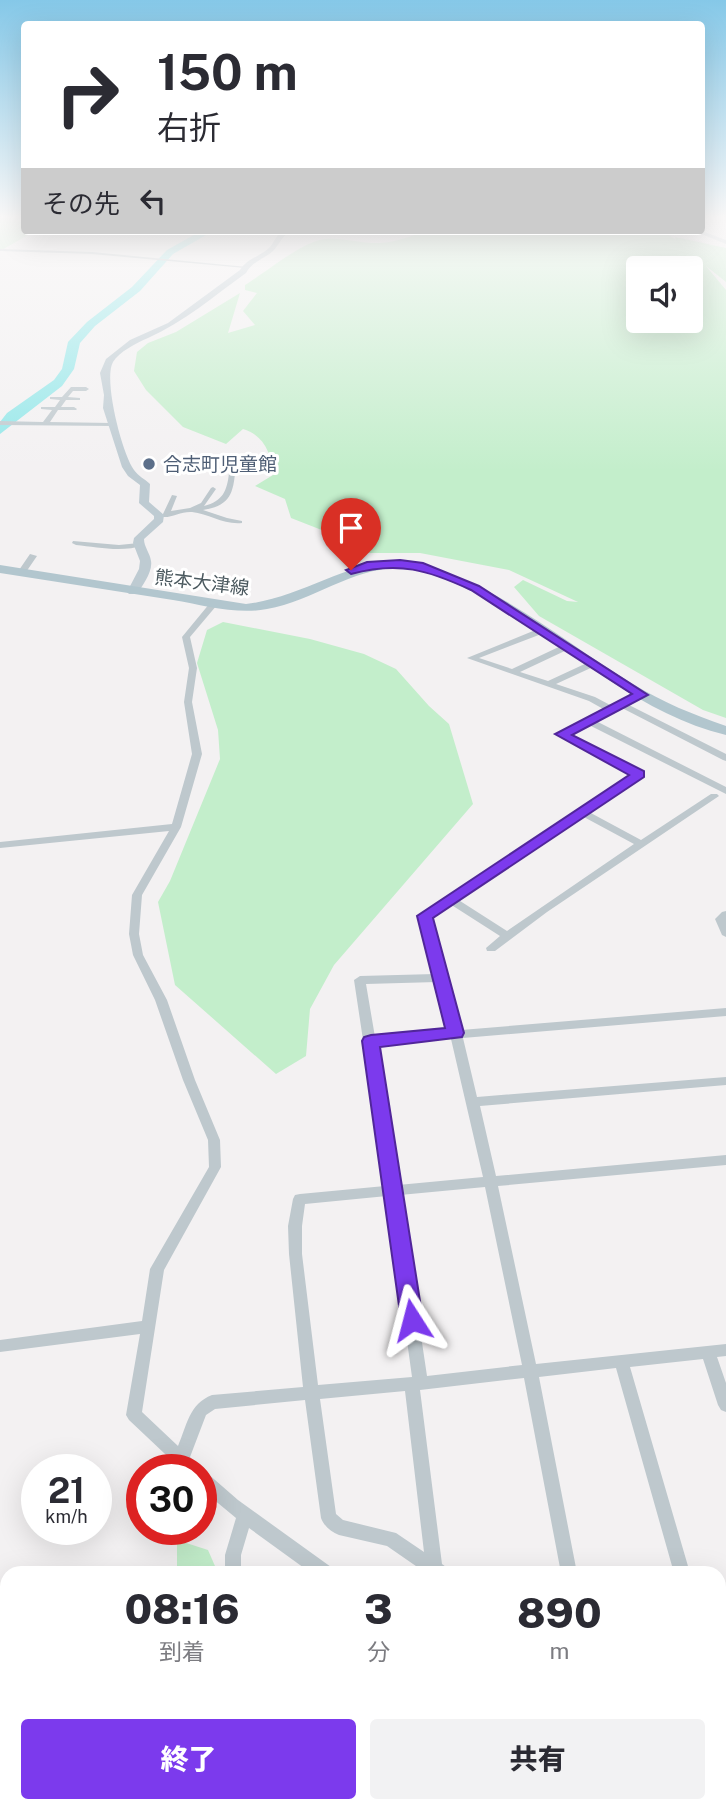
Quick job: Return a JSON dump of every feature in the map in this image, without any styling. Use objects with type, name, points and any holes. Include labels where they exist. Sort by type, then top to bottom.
[{"type":"main road","name":"熊本大津線","points":[[0,569],[246,608],[291,601],[351,570],[367,566],[400,564],[434,570],[475,588],[641,695],[726,732]]},
{"type":"street","points":[[162,516],[142,500],[145,484],[131,474],[127,467],[107,408],[108,395],[104,373],[110,359],[133,342],[171,325],[201,302]]},
{"type":"street","points":[[45,424],[71,389],[86,389]]},
{"type":"street","points":[[52,398],[78,399]]},
{"type":"street","points":[[43,408],[74,410]]},
{"type":"street","points":[[0,423],[112,425]]},
{"type":"street","points":[[162,516],[212,507],[223,500],[232,488],[232,473]]},
{"type":"street","points":[[189,510],[203,504],[213,489]]},
{"type":"street","points":[[133,592],[145,569],[146,561],[139,538],[162,516],[174,496]]},
{"type":"street","points":[[189,510],[232,523],[240,522]]},
{"type":"street","points":[[76,543],[119,547],[139,545]]},
{"type":"street","points":[[21,573],[33,556]]},
{"type":"street","points":[[175,1454],[134,1415],[157,1269],[215,1167],[214,1140],[189,1080],[161,1000],[138,956],[134,934],[136,895],[176,827],[197,754],[188,702],[193,668],[186,636],[214,605]]},
{"type":"street","points":[[541,631],[471,658],[592,699],[611,709]]},
{"type":"street","points":[[512,672],[566,647]]},
{"type":"street","points":[[549,684],[592,664]]},
{"type":"street","points":[[568,1566],[532,1371],[455,1033],[425,916],[639,774],[562,734],[641,695]]},
{"type":"street","points":[[621,704],[726,758]]},
{"type":"street","points":[[589,721],[726,791]]},
{"type":"street","points":[[491,948],[714,796]]},
{"type":"street","points":[[582,812],[642,844]]},
{"type":"street","points":[[0,845],[176,827]]},
{"type":"street","points":[[451,900],[508,936]]},
{"type":"street","points":[[726,914],[720,919],[726,933]]},
{"type":"street","points":[[436,1566],[416,1384],[416,1345],[360,980],[442,978]]},
{"type":"street","points":[[371,1041],[726,1012]]},
{"type":"street","points":[[471,1102],[726,1081]]},
{"type":"street","points":[[430,1566],[390,1539],[339,1527],[330,1518],[311,1394],[296,1254],[295,1215],[300,1199],[726,1160]]},
{"type":"street","points":[[0,1346],[147,1327]]},
{"type":"street","points":[[190,1454],[200,1410],[212,1402],[416,1384],[726,1350]]},
{"type":"street","points":[[708,1352],[726,1405]]},
{"type":"street","points":[[621,1362],[680,1566]]},
{"type":"street","points":[[217,1491],[315,1566]]},
{"type":"street","points":[[233,1566],[233,1555],[245,1515]]},
{"type":"green space","points":[[226,302],[237,302],[228,333],[255,325],[243,311],[250,302],[626,302],[626,333],[703,333],[703,302],[726,302],[726,718],[703,710],[539,616],[514,587],[523,580],[567,601],[578,602],[509,570],[420,553],[361,553],[344,547],[337,536],[291,518],[285,499],[255,486],[273,475],[269,453],[256,436],[243,429],[226,444],[183,427],[146,390],[134,371],[137,352],[148,343],[176,332]]},
{"type":"green space","points":[[223,622],[310,639],[364,654],[396,669],[449,724],[473,804],[334,965],[310,1009],[306,1056],[276,1074],[175,985],[158,902],[170,881],[220,759],[218,730],[197,663],[207,630]]},
{"type":"green space","points":[[177,1545],[192,1545],[208,1550],[215,1566],[177,1566]]},
{"type":"waterway","points":[[0,430],[12,416],[58,383],[68,369],[74,342],[91,324],[120,302]]},
{"type":"place","name":"合志町児童館","points":[[149,464]]},
{"type":"route","points":[[351,570],[400,564],[434,570],[456,579],[475,588],[641,695],[562,734],[639,774],[425,916],[455,1033],[371,1041],[412,1320]]}]
